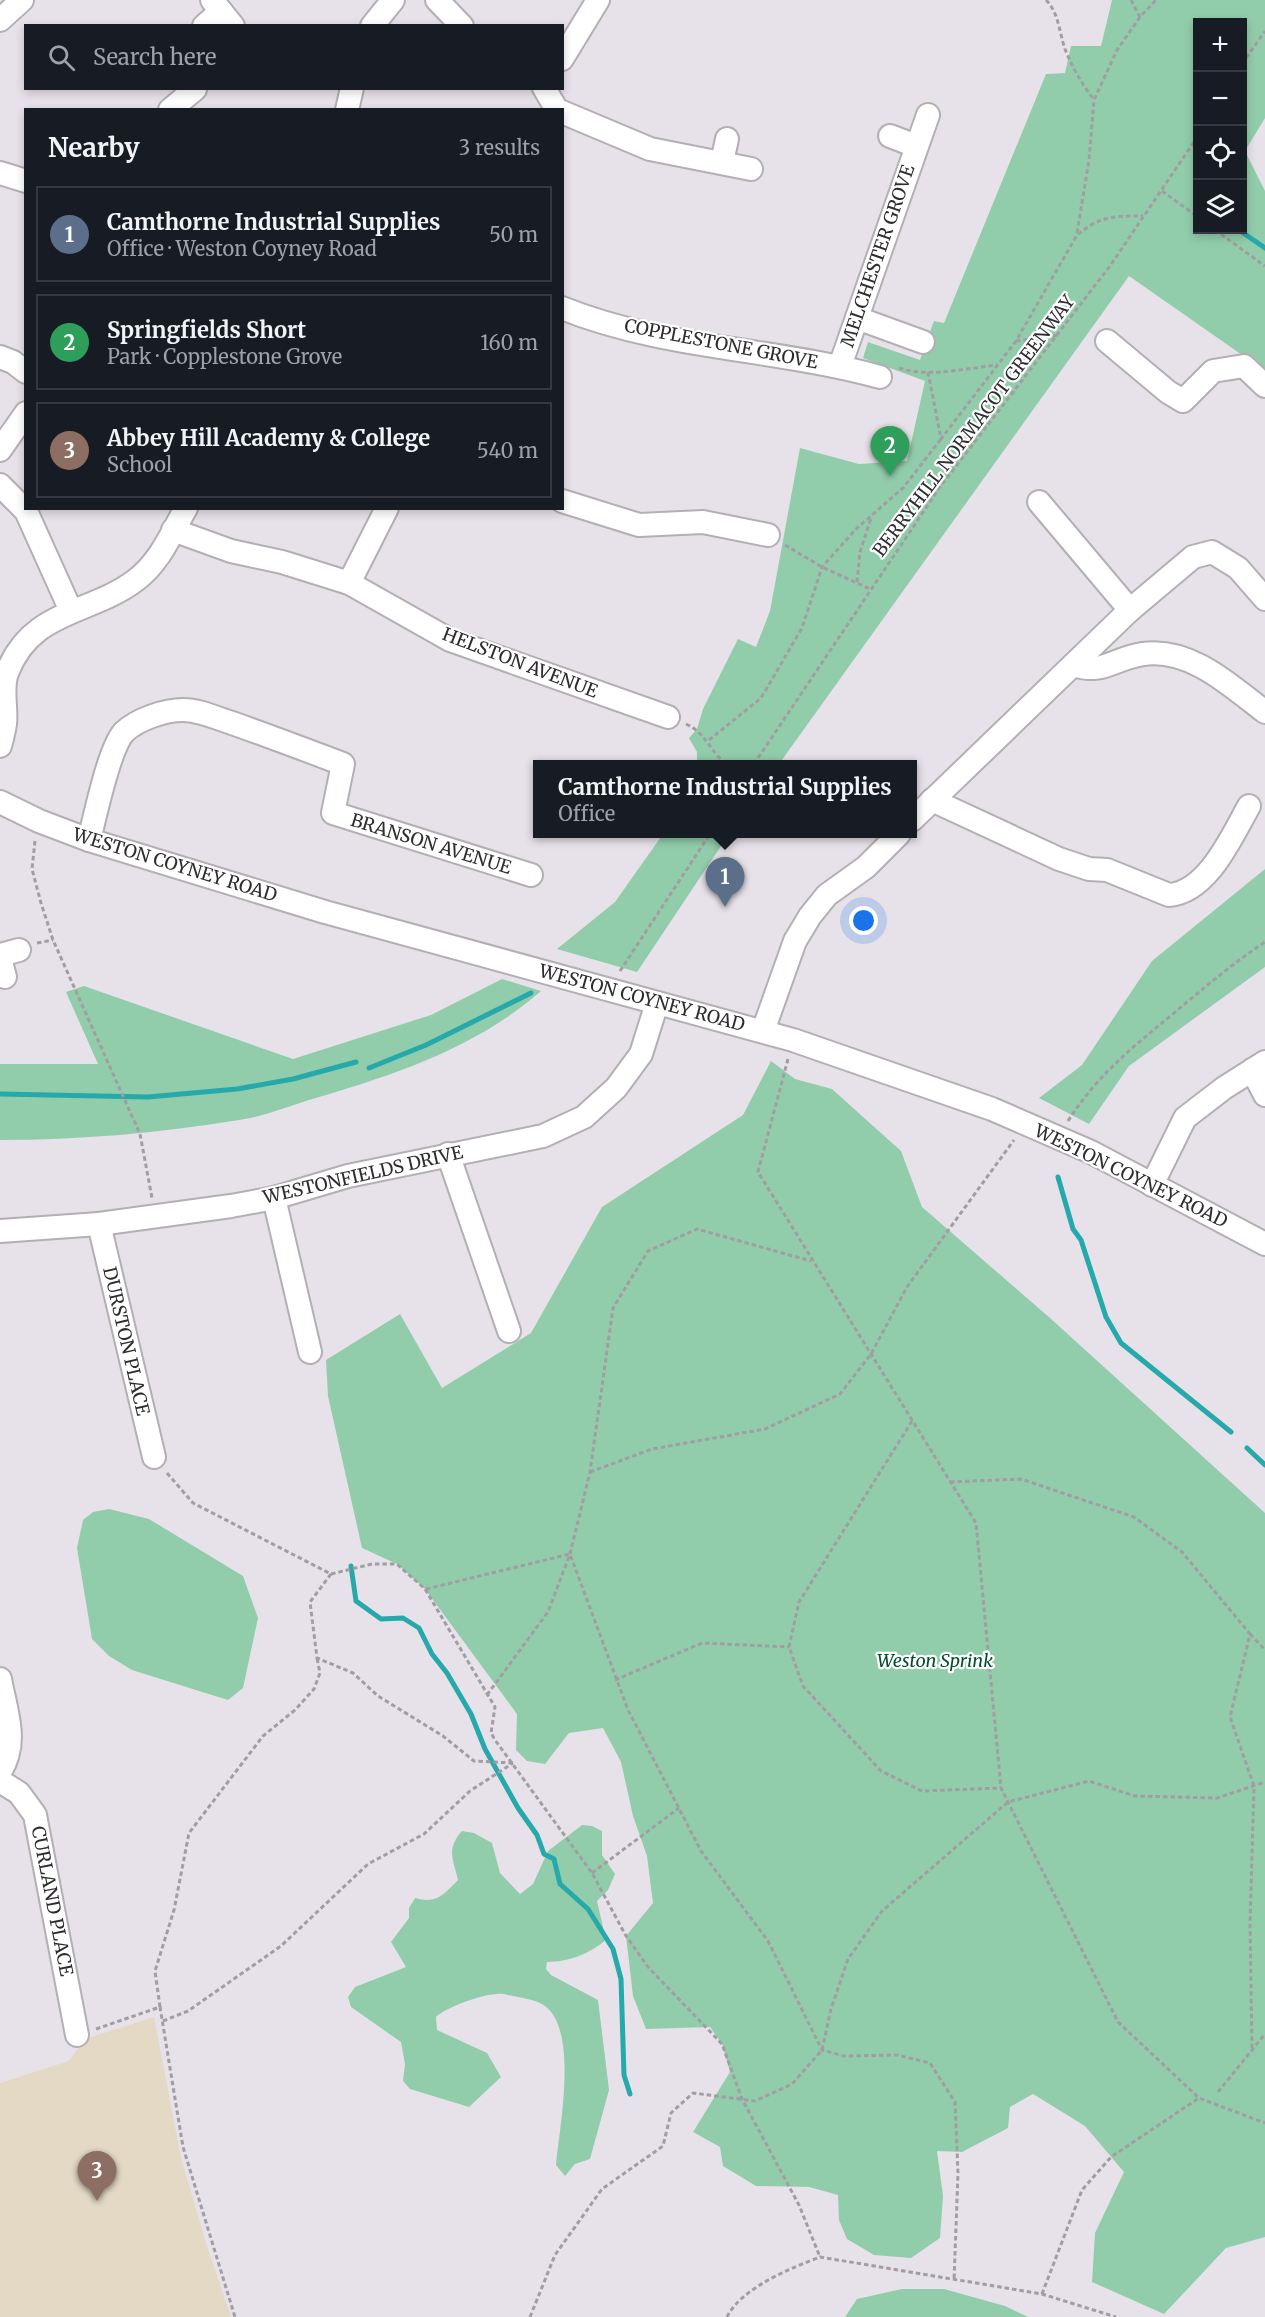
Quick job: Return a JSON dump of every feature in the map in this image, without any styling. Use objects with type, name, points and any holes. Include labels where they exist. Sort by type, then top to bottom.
[{"type":"street","points":[[374,24],[393,0]]},
{"type":"street","points":[[437,0],[460,24]]},
{"type":"street","points":[[564,56],[598,0]]},
{"type":"street","points":[[0,20],[25,7]]},
{"type":"street","points":[[207,24],[222,12]]},
{"type":"street","points":[[172,108],[194,90]]},
{"type":"street","points":[[347,108],[352,90]]},
{"type":"street","points":[[545,90],[556,108]]},
{"type":"street","points":[[564,113],[650,150],[722,162],[751,170]]},
{"type":"street","name":"MELCHESTER GROVE","points":[[840,366],[928,115]]},
{"type":"street","name":"MELCHESTER GROVE","points":[[890,136],[916,146]]},
{"type":"street","points":[[722,162],[727,139]]},
{"type":"street","points":[[0,173],[24,180]]},
{"type":"street","name":"COPPLESTONE GROVE","points":[[564,309],[645,333],[840,366],[880,378]]},
{"type":"street","points":[[857,318],[923,342]]},
{"type":"street","points":[[1107,341],[1182,401],[1213,371],[1244,366],[1265,386]]},
{"type":"street","points":[[0,357],[13,362],[24,370]]},
{"type":"street","points":[[0,450],[24,416]]},
{"type":"street","points":[[0,485],[24,509]]},
{"type":"street","points":[[564,502],[639,525],[703,522],[768,535]]},
{"type":"street","points":[[1039,502],[1130,610]]},
{"type":"street","points":[[25,510],[71,611]]},
{"type":"street","points":[[0,746],[5,724],[2,690],[6,675],[19,649],[39,628],[71,611],[116,594],[139,578],[158,559],[185,510]]},
{"type":"street","points":[[349,583],[386,510]]},
{"type":"street","name":"HELSTON AVENUE","points":[[173,530],[231,551],[282,562],[349,583],[450,640],[668,717]]},
{"type":"street","points":[[917,815],[1130,610],[1193,557],[1212,552],[1238,568],[1265,598]]},
{"type":"street","points":[[1072,665],[1088,670],[1098,669],[1142,654],[1168,653],[1214,673],[1265,712]]},
{"type":"street","name":"BRANSON AVENUE","points":[[89,840],[109,766],[123,733],[140,721],[168,712],[184,710],[202,713],[269,735],[343,764],[333,813],[531,875]]},
{"type":"street","points":[[932,800],[1059,859],[1089,869],[1107,870],[1169,895],[1178,894],[1214,867],[1249,806]]},
{"type":"street","name":"WESTON COYNEY ROAD","points":[[0,802],[39,822],[89,840],[325,912],[794,1040],[992,1109],[1058,1138],[1265,1244]]},
{"type":"street","points":[[763,1031],[795,941],[810,916],[827,895],[866,867],[895,838]]},
{"type":"street","name":"WESTONFIELDS DRIVE","points":[[0,1231],[99,1224],[231,1206],[274,1197],[348,1176],[543,1136],[584,1117],[616,1088],[641,1054],[657,1003]]},
{"type":"street","points":[[1152,1185],[1185,1118],[1258,1066],[1265,1095]]},
{"type":"street","points":[[448,1154],[509,1330]]},
{"type":"street","points":[[274,1197],[310,1352]]},
{"type":"street","name":"DURSTON PLACE","points":[[99,1224],[156,1442]]},
{"type":"street","points":[[0,1679],[12,1741],[10,1755],[0,1772]]},
{"type":"street","name":"CURLAND PLACE","points":[[0,1781],[19,1792],[35,1815],[82,2027]]},
{"type":"path","points":[[1046,0],[1053,6],[1065,49],[1094,100]]},
{"type":"path","points":[[1131,0],[1140,17]]},
{"type":"path","points":[[709,740],[761,698],[775,677],[802,628],[822,567],[857,528],[903,488],[1016,342],[1077,235],[1089,160],[1094,100],[1117,50],[1140,17],[1156,0]]},
{"type":"path","points":[[1247,57],[1265,31]]},
{"type":"path","name":"BERRYHILL NORMACOT GREENWAY","points":[[757,760],[940,487],[1058,335],[1162,191],[1193,142]]},
{"type":"path","points":[[1162,191],[1193,214]]},
{"type":"path","points":[[1077,235],[1092,223],[1113,216],[1144,216]]},
{"type":"path","points":[[1221,234],[1265,266]]},
{"type":"path","points":[[1016,342],[1058,335]]},
{"type":"path","points":[[912,372],[998,365]]},
{"type":"path","points":[[928,372],[941,439]]},
{"type":"path","points":[[857,582],[860,552],[872,516]]},
{"type":"path","points":[[768,535],[822,567],[870,589]]},
{"type":"path","points":[[668,717],[697,729],[709,740],[721,760]]},
{"type":"path","points":[[39,822],[32,869],[40,903],[53,940],[140,1134],[154,1215]]},
{"type":"path","points":[[599,986],[623,968],[707,838]]},
{"type":"path","points":[[1058,1138],[1083,1097],[1105,1071],[1238,960],[1265,942]]},
{"type":"path","points":[[794,1040],[758,1172],[976,1523],[1001,1788],[1118,2022],[1199,2098],[1265,2123]]},
{"type":"path","points":[[590,1472],[652,1449],[765,1429],[840,1394],[871,1354],[907,1287],[1026,1124]]},
{"type":"path","points":[[487,1695],[548,1611],[570,1554],[590,1472],[613,1308],[648,1251],[697,1229],[813,1261]]},
{"type":"path","points":[[912,1421],[799,1602],[789,1647],[803,1686],[881,1772],[922,1791],[1001,1788]]},
{"type":"path","points":[[156,1442],[193,1503],[331,1574]]},
{"type":"path","points":[[950,1482],[1021,1479],[1134,1517],[1182,1552],[1265,1650]]},
{"type":"path","points":[[425,1589],[570,1554]]},
{"type":"path","points":[[570,1554],[615,1680],[679,1808],[701,1851],[768,1941],[822,2050],[844,2056],[897,2055],[930,2064],[955,2102],[958,2172],[954,2281]]},
{"type":"path","points":[[235,2317],[183,2147],[154,1971],[174,1910],[189,1833],[263,1736],[295,1710],[314,1689],[320,1673],[310,1602],[331,1574],[372,1564],[397,1564],[425,1589],[495,1707],[491,1734],[592,1873],[626,1936],[648,1967],[722,2044],[742,2099],[799,2205],[820,2257]]},
{"type":"path","points":[[1250,1634],[1230,1717],[1254,1786],[1250,1924],[1252,2050]]},
{"type":"path","points":[[615,1680],[702,1643],[789,1647]]},
{"type":"path","points":[[317,1658],[353,1673],[378,1696],[443,1736],[474,1761],[513,1763]]},
{"type":"path","points":[[163,2021],[188,2012],[281,1946],[368,1864],[424,1834],[470,1791],[513,1763]]},
{"type":"path","points":[[530,2317],[555,2255],[602,2189],[663,2146],[671,2113],[693,2093],[755,2101],[792,2084],[822,2050],[831,2009],[848,1959],[882,1911],[1008,1802],[1089,1781],[1135,1796],[1217,1798],[1265,1782]]},
{"type":"path","points":[[592,1873],[679,1808]]},
{"type":"path","points":[[82,2027],[160,2007]]},
{"type":"path","points":[[1218,2092],[1265,2034]]},
{"type":"path","points":[[1042,2294],[1082,2190],[1111,2157],[1199,2098]]},
{"type":"path","points":[[727,2317],[739,2300],[788,2269],[820,2257],[1042,2294],[1116,2317]]},
{"type":"shaded area","points":[[154,2017],[181,2158],[231,2317],[0,2317],[0,2083],[69,2061],[85,2039]]},
{"type":"green space","points":[[1112,0],[1265,0],[1265,118],[1247,148],[1247,18],[1193,18],[1193,234],[1247,234],[1247,155],[1265,191],[1265,371],[1129,276],[782,760],[697,760],[697,752],[689,738],[697,729],[703,709],[738,639],[756,647],[770,611],[800,448],[859,464],[907,461],[925,381],[863,358],[868,342],[920,360],[934,321],[944,323],[1046,74],[1065,73],[1071,46],[1101,46]]},
{"type":"green space","points":[[660,838],[726,838],[637,972],[557,949],[615,902]]},
{"type":"green space","points":[[1265,869],[1265,967],[1129,1066],[1089,1124],[1039,1098],[1082,1065],[1152,961]]},
{"type":"green space","points":[[502,979],[541,991],[488,1029],[460,1045],[371,1081],[248,1119],[120,1135],[0,1140],[0,1064],[98,1064],[66,992],[84,986],[293,1059],[431,1015]]},
{"type":"green space","name":"Weston Sprink","points":[[771,1061],[795,1079],[832,1089],[901,1151],[922,1207],[1050,1318],[1265,1513],[1265,2237],[1226,2248],[1164,2314],[1092,2282],[1095,2233],[1124,2172],[1085,2126],[1033,2094],[1010,2107],[1008,2128],[962,2152],[937,2151],[943,2196],[940,2238],[911,2258],[874,2255],[847,2239],[839,2220],[838,2195],[809,2187],[756,2186],[723,2166],[720,2147],[693,2132],[730,2072],[722,2044],[710,2027],[646,2029],[633,1996],[626,1936],[653,1903],[647,1856],[633,1816],[621,1762],[603,1728],[569,1733],[545,1764],[527,1761],[516,1750],[517,1714],[425,1589],[397,1564],[362,1548],[328,1396],[326,1360],[400,1314],[442,1388],[531,1333],[602,1207],[743,1115]]},
{"type":"green space","points":[[109,1509],[149,1519],[243,1576],[258,1618],[243,1688],[228,1700],[132,1670],[109,1656],[92,1639],[77,1548],[83,1520],[93,1512]]},
{"type":"green space","points":[[582,1825],[592,1826],[602,1831],[602,1855],[615,1874],[608,1890],[597,1901],[606,1940],[578,1956],[547,1962],[546,1969],[551,1975],[598,2000],[609,2090],[590,2159],[575,2164],[565,2176],[556,2165],[563,2103],[564,2053],[560,2031],[553,2014],[540,2003],[504,1994],[489,1995],[458,2005],[436,2017],[437,2030],[487,2053],[501,2077],[469,2107],[410,2089],[403,2081],[405,2064],[401,2042],[351,2007],[348,1997],[355,1987],[406,1967],[391,1942],[409,1918],[409,1908],[415,1898],[429,1900],[439,1897],[458,1880],[452,1849],[462,1831],[474,1833],[492,1843],[500,1873],[520,1894],[533,1884],[548,1851]]},
{"type":"green space","points":[[902,2289],[944,2289],[1005,2306],[1028,2317],[845,2317],[857,2299]]},
{"type":"waterway","points":[[1245,234],[1265,248]]},
{"type":"waterway","points":[[369,1068],[426,1045],[531,993]]},
{"type":"waterway","points":[[0,1094],[148,1097],[237,1089],[293,1079],[356,1062]]},
{"type":"waterway","points":[[1058,1177],[1073,1229],[1081,1240],[1106,1317],[1121,1343],[1231,1432]]},
{"type":"waterway","points":[[1247,1448],[1265,1465]]},
{"type":"waterway","points":[[351,1566],[356,1601],[381,1619],[403,1618],[419,1628],[432,1654],[447,1673],[471,1714],[485,1749],[518,1808],[537,1835],[544,1854],[554,1859],[560,1884],[588,1909],[613,1949],[621,1979],[624,2075],[630,2094]]},
{"type":"place","name":"Springfields Short","points":[[890,476]]},
{"type":"place","name":"Camthorne Industrial Supplies","points":[[725,907]]},
{"type":"place","name":"Abbey Hill Academy & College","points":[[97,2201]]}]
